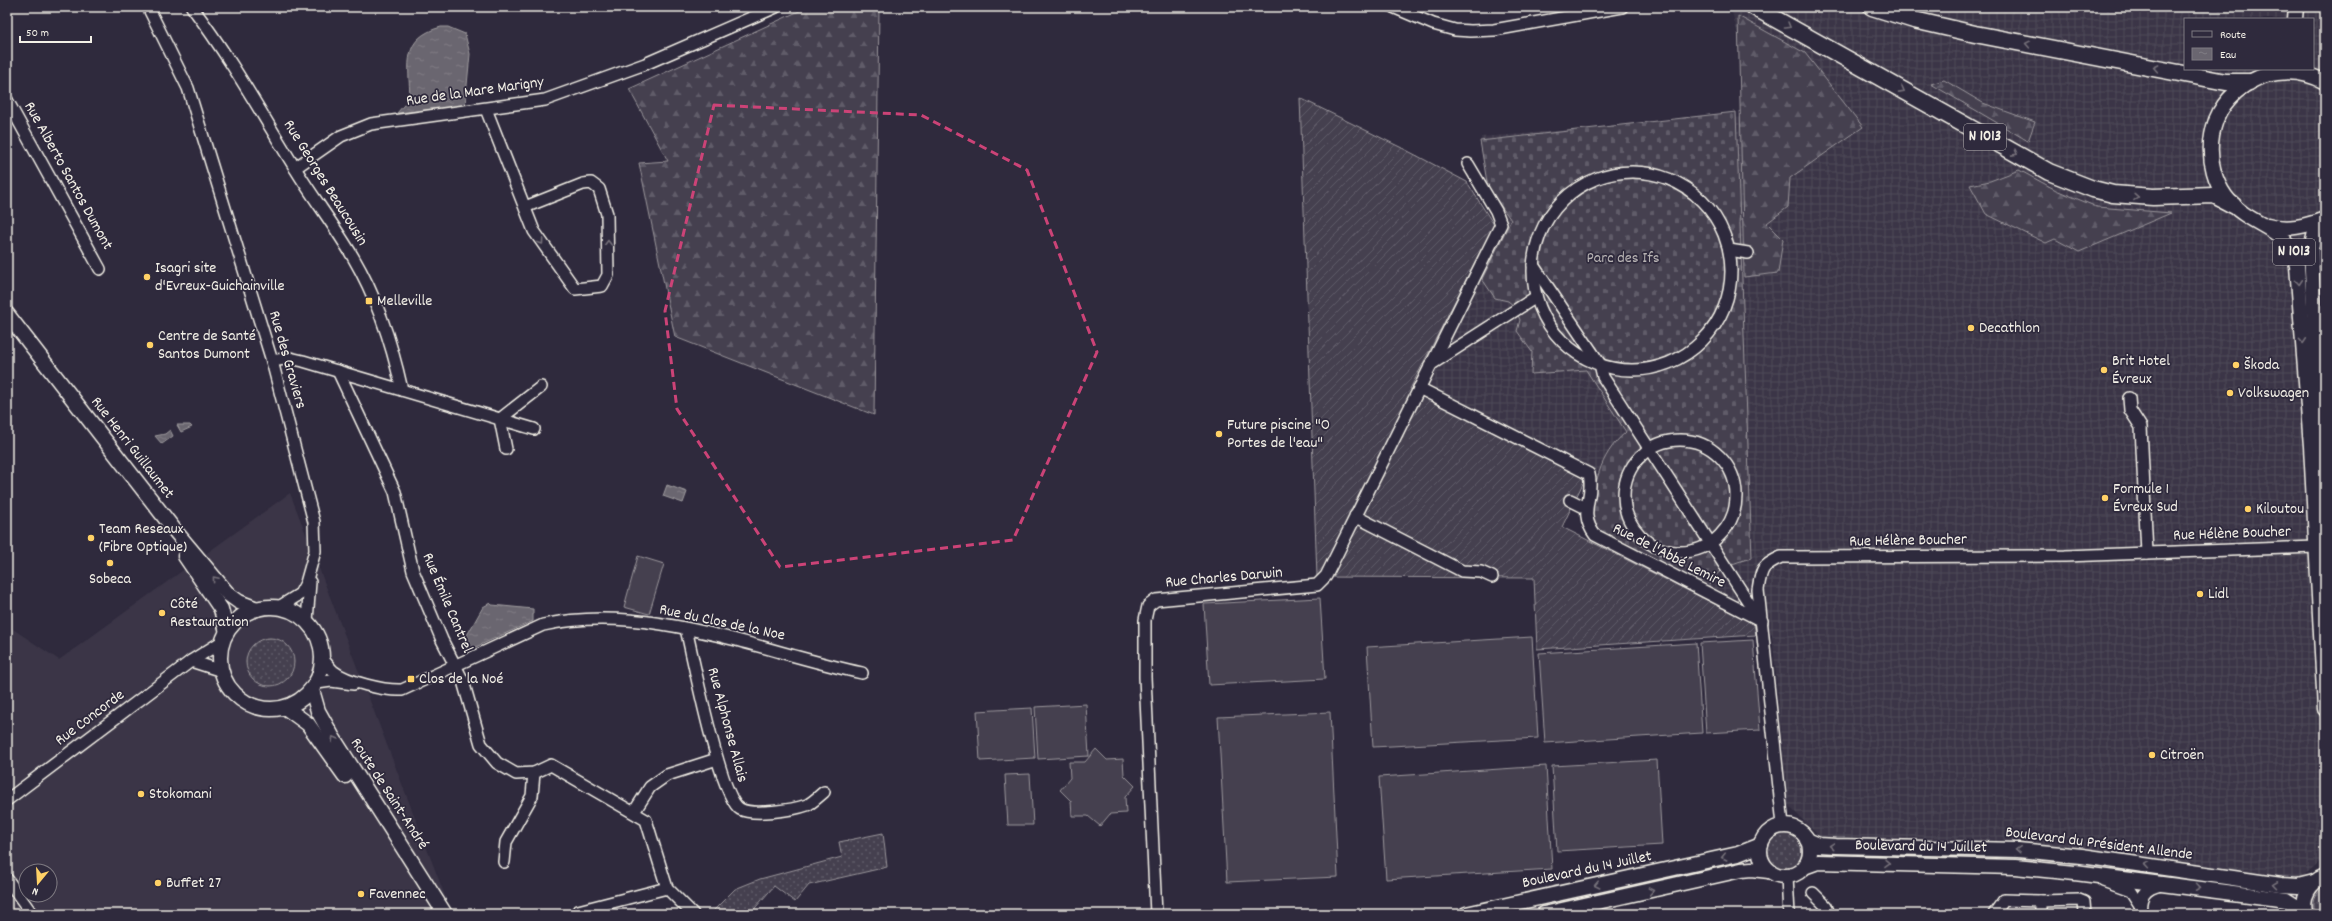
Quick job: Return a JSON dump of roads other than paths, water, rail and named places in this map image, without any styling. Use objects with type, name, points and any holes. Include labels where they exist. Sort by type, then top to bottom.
[{"type":"highway","name":"N 1013","points":[[1754,7],[2049,172],[2093,190],[2113,194],[2140,197],[2214,195],[2233,205]]},
{"type":"highway","points":[[1872,7],[1914,20],[1975,34],[2226,82],[2250,82]]},
{"type":"main road","points":[[2295,18],[2296,7]]},
{"type":"main road","points":[[2305,7],[2305,18]]},
{"type":"main road","points":[[2314,66],[2325,77]]},
{"type":"main road","points":[[2325,82],[2316,77],[2295,72],[2276,71],[2250,82],[2226,103],[2218,117],[2212,132],[2211,164],[2223,193],[2233,205],[2256,221],[2273,226],[2291,228],[2309,225],[2325,219]]},
{"type":"main road","points":[[2325,219],[2315,231],[2311,249],[2322,442],[2325,569]]},
{"type":"main road","name":"N 1013","points":[[2256,221],[2277,233],[2293,250],[2298,266],[2316,547]]},
{"type":"main road","name":"Rue Henri Guillaumet","points":[[7,314],[176,532],[228,594],[238,602],[257,609]]},
{"type":"main road","name":"Rue Henri Guillaumet","points":[[7,324],[172,538],[215,599],[224,617],[225,636]]},
{"type":"main road","points":[[2316,547],[2325,709]]},
{"type":"main road","points":[[279,607],[291,610],[307,621],[320,640],[323,659],[314,686],[298,702],[286,708],[265,709],[249,704],[229,687],[222,671],[220,651],[225,636],[240,617],[257,609],[279,607]]},
{"type":"main road","name":"Route de Saint-André","points":[[314,686],[318,711],[332,736],[445,914]]},
{"type":"main road","name":"Route de Saint-André","points":[[286,708],[308,724],[331,755],[438,914]]},
{"type":"main road","points":[[1768,871],[1761,853],[1761,845],[1770,830],[1783,825],[1795,826],[1803,832],[1808,840],[1810,856],[1807,866]]},
{"type":"main road","name":"Boulevard du Président Allende","points":[[1808,840],[1819,845],[1836,846],[2018,850],[2082,856],[2281,885],[2298,886],[2322,877]]},
{"type":"main road","name":"Boulevard du 14 Juillet","points":[[1466,914],[1738,854],[1761,845]]},
{"type":"main road","name":"Boulevard du 14 Juillet","points":[[1787,877],[1802,872],[1807,866],[1818,862],[1966,864],[2076,873],[2272,898],[2296,904],[2305,913]]},
{"type":"main road","points":[[1544,914],[1741,870],[1751,869],[1768,871],[1776,876],[1787,877]]},
{"type":"main road","points":[[2305,913],[2305,896],[2322,877]]},
{"type":"street","name":"Rue des Graviers","points":[[148,7],[188,88],[272,361],[314,522],[315,551],[311,570]]},
{"type":"street","name":"Rue Georges Beaucousin","points":[[192,7],[225,51],[295,168],[353,258],[378,309],[396,362],[402,390]]},
{"type":"street","name":"Rue de la Mare Marigny","points":[[295,168],[341,136],[371,124],[410,117],[486,109],[545,100],[645,64],[776,7]]},
{"type":"street","points":[[1393,7],[1433,24],[1455,30],[1471,31],[1494,30],[1622,7]]},
{"type":"street","name":"Rue Alberto Santos Dumont","points":[[7,100],[100,269]]},
{"type":"street","points":[[486,109],[534,231],[575,289],[602,286],[608,275],[608,229],[607,214],[599,189],[591,183],[583,184],[525,207]]},
{"type":"street","name":"Rue Charles Darwin","points":[[1156,914],[1145,677],[1145,620],[1148,606],[1156,600],[1317,585],[1326,576],[1501,224],[1496,211],[1468,164]]},
{"type":"street","points":[[1624,172],[1645,173],[1666,178],[1691,192],[1715,218],[1725,236],[1729,250],[1731,267],[1726,302],[1716,323],[1698,345],[1678,358],[1651,368],[1634,370],[1600,364],[1585,358],[1559,338],[1544,316],[1536,296],[1533,265],[1535,251],[1544,224],[1561,202],[1590,182],[1610,174],[1624,172]]},
{"type":"street","points":[[1729,250],[1748,254]]},
{"type":"street","points":[[1533,265],[1600,364],[1603,377],[1761,621]]},
{"type":"street","points":[[1430,366],[1536,296]]},
{"type":"street","points":[[272,361],[290,358],[534,429]]},
{"type":"street","name":"Rue Émile Cantrel","points":[[338,371],[394,492],[413,571],[442,640],[463,681],[481,744],[488,755],[497,763],[516,774],[534,773]]},
{"type":"street","points":[[500,419],[541,387]]},
{"type":"street","name":"Rue de l'Abbé Lemire","points":[[1419,388],[1589,474],[1591,482],[1586,508],[1589,527],[1603,541],[1761,621]]},
{"type":"street","points":[[2129,398],[2130,410],[2141,427],[2147,553]]},
{"type":"street","points":[[500,419],[506,449]]},
{"type":"street","points":[[1677,440],[1692,442],[1705,447],[1717,455],[1727,466],[1733,479],[1735,494],[1734,508],[1729,522],[1721,534],[1710,543],[1686,551],[1662,549],[1640,536],[1632,526],[1624,502],[1624,490],[1632,466],[1650,449],[1663,443],[1677,440]]},
{"type":"street","points":[[1570,500],[1586,508]]},
{"type":"street","points":[[1355,516],[1462,571],[1481,572],[1492,577]]},
{"type":"street","name":"Rue Hélène Boucher","points":[[1783,825],[1758,590],[1762,569],[1770,562],[1781,557],[2065,556],[2316,547]]},
{"type":"street","points":[[279,607],[300,594],[311,570]]},
{"type":"street","points":[[307,621],[311,570]]},
{"type":"street","name":"Rue du Clos de la Noe","points":[[314,686],[331,681],[388,691],[402,690],[543,625],[561,621],[629,622],[686,629],[862,673]]},
{"type":"street","name":"Rue Alphonse Allais","points":[[686,629],[717,759],[729,795],[740,808],[756,813],[807,805],[824,792]]},
{"type":"street","name":"Rue Concorde","points":[[7,800],[225,636]]},
{"type":"street","name":"Rue du Clos de la Noe","points":[[323,659],[334,672],[372,687]]},
{"type":"street","points":[[191,661],[222,671]]},
{"type":"street","points":[[634,812],[650,787],[667,774],[717,759]]},
{"type":"street","points":[[504,862],[506,842],[532,796],[534,773],[550,765],[646,820],[667,888],[694,914]]},
{"type":"street","points":[[2076,873],[2131,891],[2140,909]]},
{"type":"street","points":[[1787,877],[1789,914]]},
{"type":"street","points":[[7,879],[32,914]]},
{"type":"street","points":[[2140,909],[2142,895],[2150,888],[2166,884]]},
{"type":"street","points":[[574,914],[578,911],[667,888]]},
{"type":"street","points":[[1813,893],[1826,906],[1829,914]]},
{"type":"street","points":[[1994,914],[2004,900],[2079,900],[2084,902],[2085,914]]},
{"type":"street","points":[[2040,901],[2040,914]]},
{"type":"water","points":[[441,27],[448,27],[465,34],[470,54],[465,106],[397,113],[410,98],[409,63],[413,45],[419,38],[428,32]]},
{"type":"water","points":[[177,425],[190,425],[192,427],[181,432]]},
{"type":"water","points":[[170,430],[173,436],[162,444],[155,436],[165,434]]},
{"type":"water","points":[[667,485],[687,492],[683,503],[663,496]]},
{"type":"water","points":[[490,603],[492,605],[533,609],[533,621],[469,650],[461,646],[483,607]]},
{"type":"place","name":"Isagri site d'Evreux-Guichainville","points":[[147,277]]},
{"type":"place","name":"Melleville","points":[[369,301]]},
{"type":"place","name":"Decathlon","points":[[1971,328]]},
{"type":"place","name":"Centre de Santé Santos Dumont","points":[[150,345]]},
{"type":"place","name":"Škoda","points":[[2236,365]]},
{"type":"place","name":"Brit Hotel Évreux","points":[[2104,370]]},
{"type":"place","name":"Volkswagen","points":[[2230,393]]},
{"type":"place","name":"Future piscine \"O Portes de l'eau\"","points":[[1219,434]]},
{"type":"place","name":"Formule 1 Évreux Sud","points":[[2105,498]]},
{"type":"place","name":"Kiloutou","points":[[2248,509]]},
{"type":"place","name":"Team Reseaux (Fibre Optique)","points":[[91,538]]},
{"type":"place","name":"Sobeca","points":[[110,563]]},
{"type":"place","name":"Lidl","points":[[2200,594]]},
{"type":"place","name":"Côté Restauration","points":[[162,613]]},
{"type":"place","name":"Clos de la Noé","points":[[411,679]]},
{"type":"place","name":"Citroën","points":[[2152,755]]},
{"type":"place","name":"Stokomani","points":[[141,794]]},
{"type":"place","name":"Buffet 27","points":[[158,883]]},
{"type":"place","name":"Favennec","points":[[361,894]]},
{"type":"park label","name":"Parc des Ifs","points":[[1623,258]]}]
